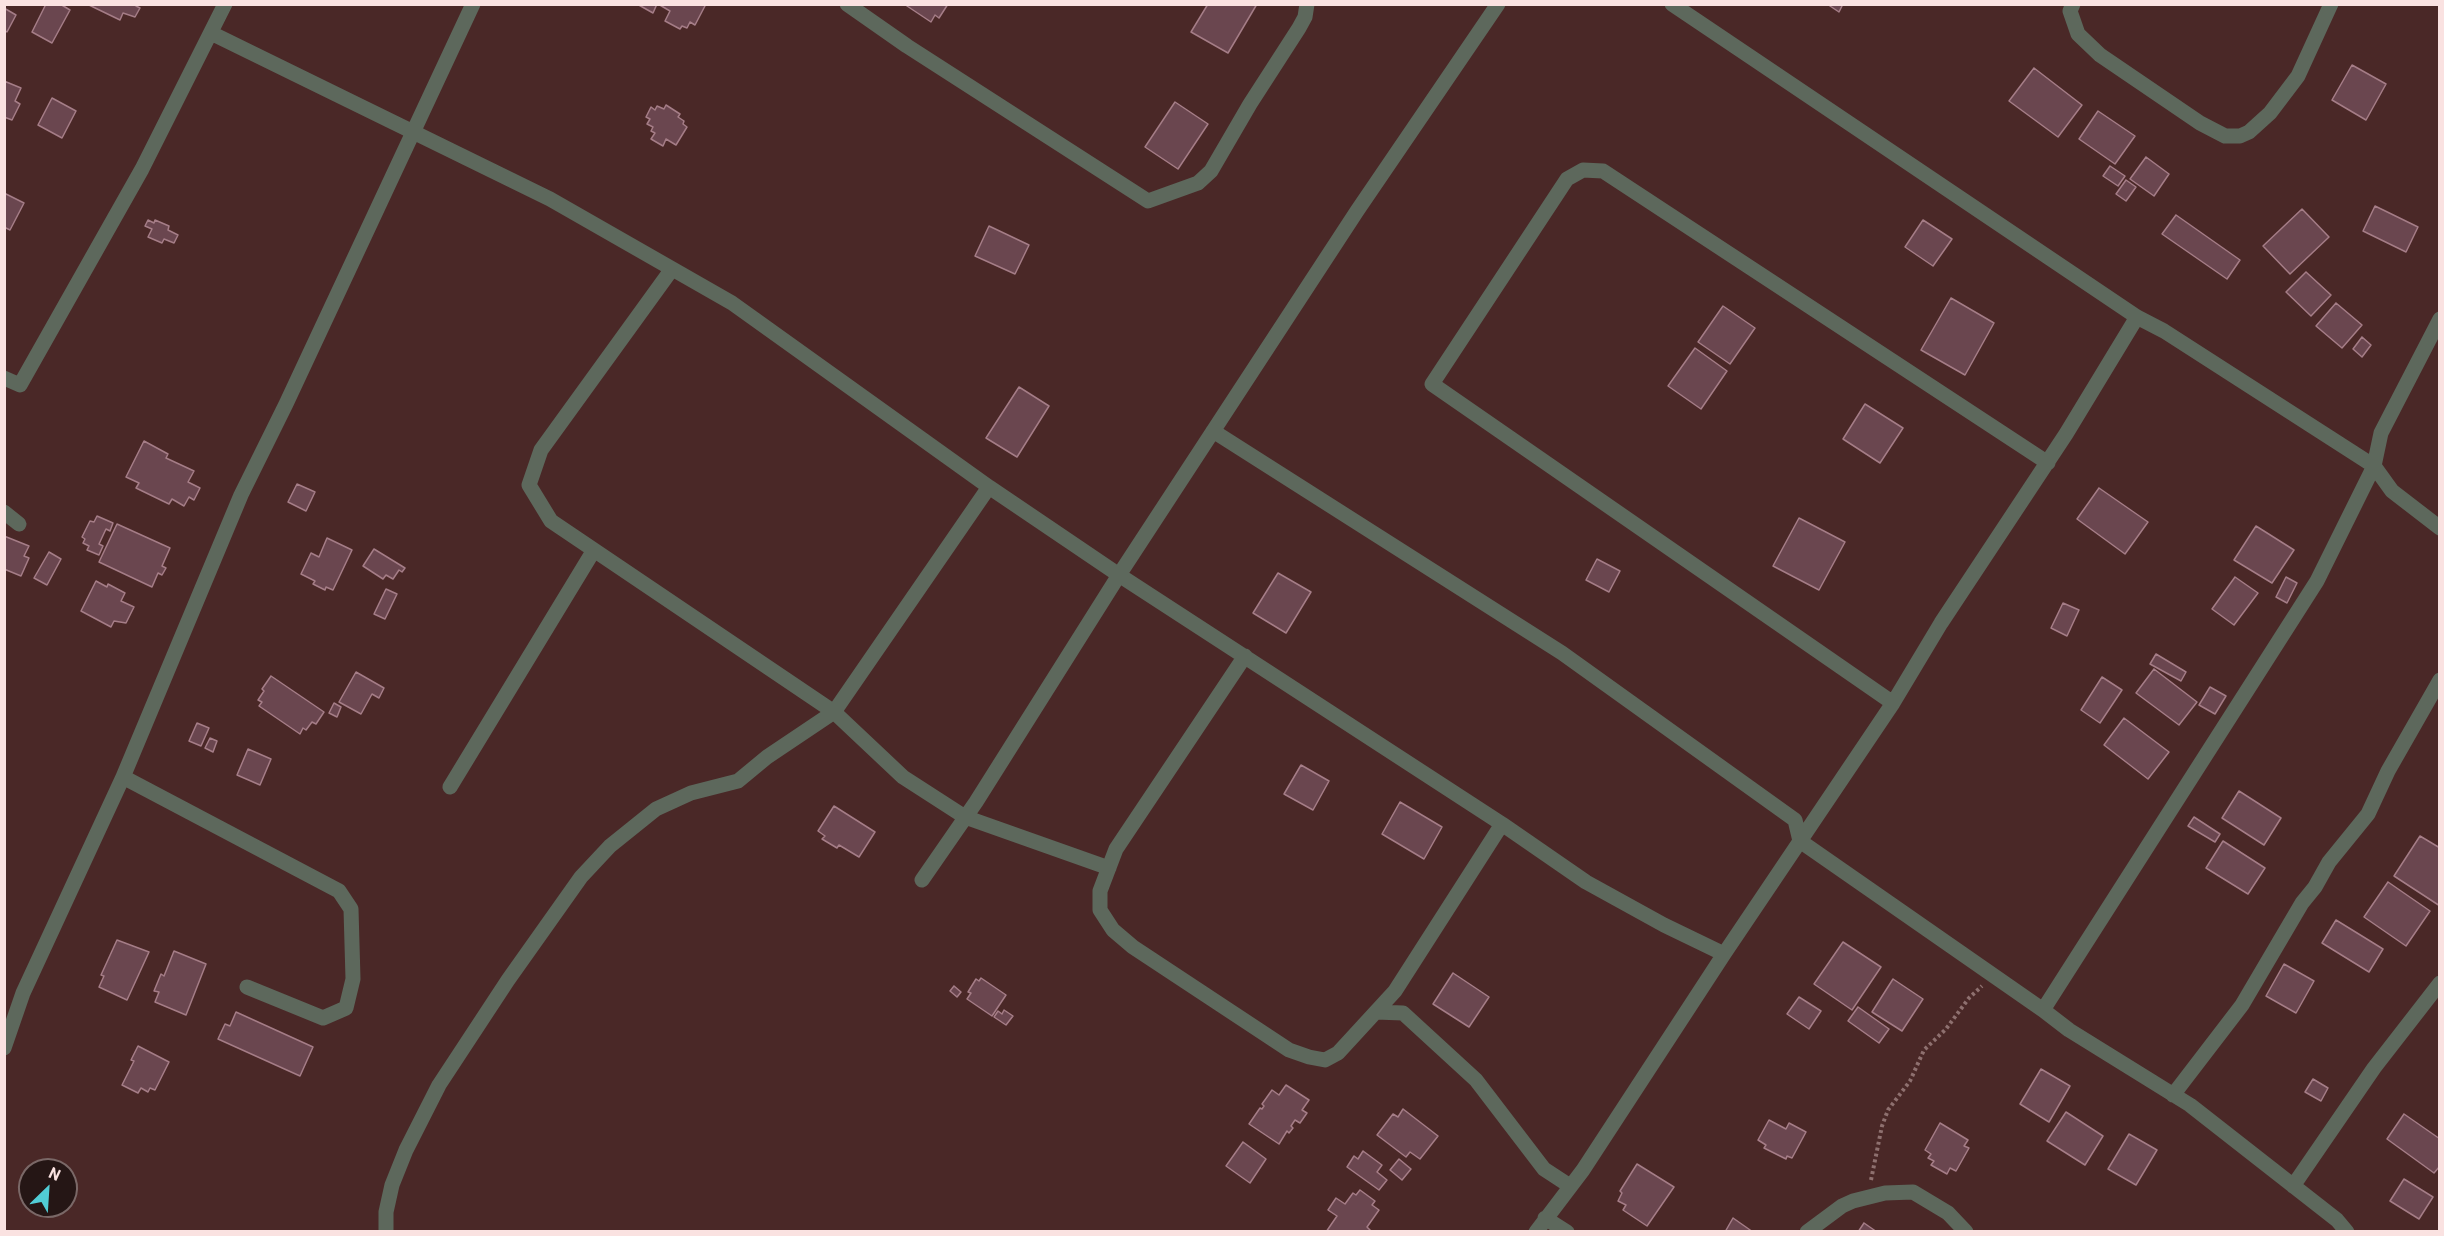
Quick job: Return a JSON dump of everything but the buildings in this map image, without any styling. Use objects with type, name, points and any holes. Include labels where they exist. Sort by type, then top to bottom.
[{"type":"street","points":[[5,379],[20,385],[142,169],[225,4]]},
{"type":"street","points":[[4,1048],[23,993],[123,777],[241,495],[286,404],[473,4]]},
{"type":"street","points":[[847,4],[907,46],[1148,201],[1198,183],[1211,171],[1255,96],[1299,28],[1305,17],[1307,4]]},
{"type":"street","points":[[922,880],[1357,211],[1498,4]]},
{"type":"street","points":[[1672,4],[2137,317],[2164,331],[2374,466],[2392,491],[2439,528]]},
{"type":"street","points":[[2073,4],[2070,10],[2078,34],[2100,56],[2200,123],[2225,136],[2233,136],[2249,132],[2270,113],[2298,76],[2331,4]]},
{"type":"street","points":[[212,33],[550,200],[732,303],[989,487],[1119,575],[1502,824],[1586,882],[1664,925],[1724,954]]},
{"type":"street","points":[[1893,702],[1432,384],[1567,179],[1583,170],[1603,171],[2048,463]]},
{"type":"street","points":[[672,269],[541,450],[529,485],[551,521],[834,712],[903,777],[965,817],[1109,868]]},
{"type":"street","points":[[1536,1232],[1570,1186],[1893,702],[1941,623],[2048,463],[2137,317]]},
{"type":"street","points":[[2043,1010],[2317,581],[2374,466],[2381,433],[2439,319]]},
{"type":"street","points":[[1213,431],[1562,653],[1795,820],[1800,841],[2069,1030],[2173,1095],[2337,1220],[2347,1232]]},
{"type":"street","points":[[386,1232],[386,1212],[393,1185],[406,1150],[439,1085],[508,980],[581,877],[610,846],[656,809],[675,799],[738,781],[767,757],[834,712],[989,487]]},
{"type":"street","points":[[4,512],[19,524]]},
{"type":"street","points":[[450,787],[594,550]]},
{"type":"street","points":[[1245,656],[1116,849],[1100,891],[1100,910],[1113,930],[1133,947],[1289,1050],[1309,1058],[1325,1060],[1338,1053],[1395,991],[1502,824]]},
{"type":"street","points":[[2173,1095],[2242,1005],[2329,862],[2368,814],[2388,771],[2439,680]]},
{"type":"street","points":[[123,777],[339,891],[351,909],[353,979],[346,1008],[323,1018],[247,987]]},
{"type":"street","points":[[2293,1186],[2374,1068],[2439,983]]},
{"type":"street","points":[[1376,1012],[1403,1013],[1476,1080],[1544,1169],[1570,1186]]},
{"type":"street","points":[[1807,1232],[1842,1206],[1885,1193],[1913,1192],[1948,1213],[1966,1232]]},
{"type":"street","points":[[1545,1218],[1567,1232]]},
{"type":"path","points":[[1859,1201],[1872,1176],[1880,1135],[1888,1110],[1910,1081],[1924,1050],[1946,1029],[1969,998],[1994,976]]}]
